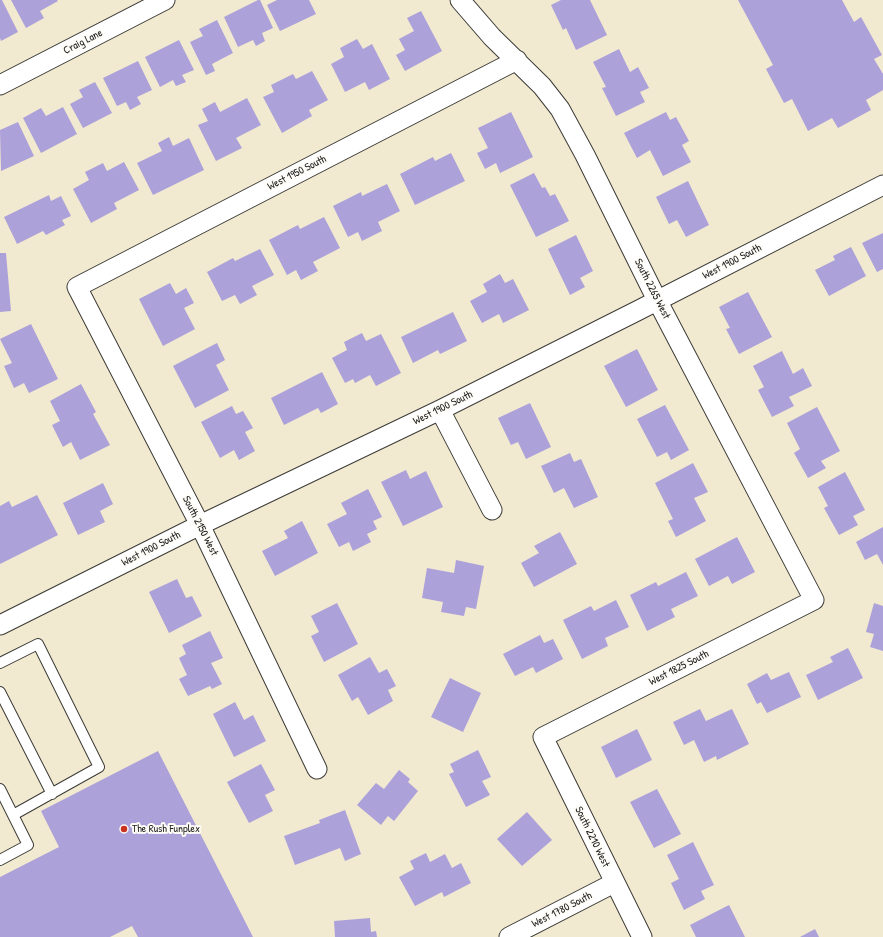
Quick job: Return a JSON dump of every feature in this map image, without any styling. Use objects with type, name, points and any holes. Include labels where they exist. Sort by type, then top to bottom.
[{"type":"street","name":"Craig Lane","points":[[0,85],[165,0]]},
{"type":"street","name":"South 2265 West","points":[[460,0],[492,37],[542,86],[560,109],[585,155],[657,300],[814,600]]},
{"type":"street","name":"West 1950 South","points":[[77,286],[517,60]]},
{"type":"street","name":"West 1900 South","points":[[0,625],[200,525],[440,410],[883,185]]},
{"type":"street","name":"South 2150 West","points":[[77,286],[200,525],[317,769]]},
{"type":"street","points":[[440,410],[492,510]]},
{"type":"street","name":"West 1825 South","points":[[543,736],[814,600]]},
{"type":"street","name":"South 2210 West","points":[[543,736],[614,883],[642,937]]},
{"type":"street","name":"West 1780 South","points":[[509,937],[614,883]]},
{"type":"lane","points":[[0,663],[38,644],[99,768],[13,815]]},
{"type":"lane","points":[[0,692],[52,794]]},
{"type":"lane","points":[[0,789],[28,845],[0,860]]},
{"type":"building","points":[[0,0],[2,0],[18,32],[1,41],[0,38]]},
{"type":"building","points":[[11,0],[58,1],[40,11],[44,18],[26,28]]},
{"type":"building","points":[[260,0],[273,28],[262,33],[265,41],[256,46],[253,40],[238,47],[224,17]]},
{"type":"building","points":[[277,0],[309,0],[316,14],[280,31],[267,5]]},
{"type":"building","points":[[561,0],[590,0],[607,35],[576,50],[566,28],[563,30],[551,5]]},
{"type":"building","points":[[738,0],[842,0],[854,22],[861,17],[882,55],[874,59],[883,74],[883,90],[866,100],[871,110],[838,128],[832,118],[808,131],[792,99],[784,103],[766,69],[773,65]]},
{"type":"building","points":[[421,11],[442,51],[405,71],[396,55],[405,50],[399,39],[414,31],[407,18]]},
{"type":"building","points":[[217,20],[233,53],[212,64],[215,71],[206,75],[190,42],[203,36],[199,29]]},
{"type":"building","points":[[357,39],[363,49],[372,44],[390,79],[369,90],[365,82],[345,92],[331,64],[344,57],[340,48]]},
{"type":"building","points":[[179,40],[194,70],[182,75],[186,82],[176,86],[173,80],[160,87],[145,57]]},
{"type":"building","points":[[619,49],[630,72],[638,67],[649,88],[640,92],[645,102],[616,116],[602,88],[606,87],[593,62]]},
{"type":"building","points":[[138,61],[152,90],[137,97],[141,104],[130,110],[126,102],[117,106],[103,78]]},
{"type":"building","points":[[312,71],[328,100],[309,110],[312,116],[282,133],[263,97],[274,92],[271,85],[293,74],[296,79]]},
{"type":"building","points":[[95,82],[112,113],[83,128],[70,104],[83,97],[79,90]]},
{"type":"building","points":[[247,98],[261,125],[236,138],[242,148],[216,161],[198,125],[208,121],[202,109],[215,102],[220,112]]},
{"type":"building","points":[[63,107],[77,134],[41,153],[23,118],[41,108],[46,116]]},
{"type":"building","points":[[511,112],[533,157],[500,173],[496,163],[485,169],[477,153],[488,148],[478,128]]},
{"type":"building","points":[[666,112],[670,120],[676,117],[689,141],[682,145],[691,162],[663,176],[650,150],[637,158],[624,133]]},
{"type":"building","points":[[18,122],[34,156],[1,171],[0,130]]},
{"type":"building","points":[[169,137],[173,146],[189,138],[204,170],[153,195],[137,163],[162,151],[158,143]]},
{"type":"building","points":[[451,153],[465,181],[415,205],[400,174],[433,157],[435,161]]},
{"type":"building","points":[[124,162],[139,190],[114,203],[117,209],[91,223],[73,189],[89,180],[85,172],[103,163],[107,171]]},
{"type":"building","points":[[534,173],[542,188],[545,187],[550,196],[555,194],[569,221],[536,237],[510,185]]},
{"type":"building","points":[[688,181],[709,225],[686,237],[677,220],[669,224],[656,197]]},
{"type":"building","points":[[387,184],[400,211],[378,222],[382,231],[362,241],[358,232],[348,237],[333,206],[361,192],[362,196]]},
{"type":"building","points":[[49,195],[51,201],[61,196],[71,216],[62,220],[65,225],[46,235],[43,231],[17,244],[4,217]]},
{"type":"building","points":[[324,217],[340,248],[313,262],[318,271],[301,280],[296,270],[287,275],[269,240],[298,225],[300,229]]},
{"type":"building","points":[[883,233],[883,269],[877,272],[862,243]]},
{"type":"building","points":[[576,235],[593,271],[580,278],[585,287],[570,295],[548,249]]},
{"type":"building","points":[[851,247],[866,276],[829,296],[815,270],[835,260],[833,256]]},
{"type":"building","points":[[260,249],[274,275],[252,286],[257,295],[240,304],[235,295],[222,301],[207,272],[233,258],[235,261]]},
{"type":"building","points":[[0,253],[6,253],[11,311],[0,312]]},
{"type":"building","points":[[500,274],[505,283],[513,279],[529,310],[503,323],[499,314],[482,323],[470,301],[487,292],[483,284]]},
{"type":"building","points":[[170,283],[176,294],[186,288],[194,303],[184,308],[195,329],[163,346],[139,299]]},
{"type":"building","points":[[748,292],[772,337],[739,354],[726,329],[730,328],[719,307]]},
{"type":"building","points":[[453,312],[467,341],[440,354],[438,350],[413,363],[401,337]]},
{"type":"building","points":[[31,324],[58,379],[29,393],[24,383],[14,388],[4,366],[12,363],[0,339]]},
{"type":"building","points":[[362,333],[366,341],[381,334],[401,373],[376,386],[370,375],[355,383],[353,379],[345,383],[332,358],[347,350],[344,342]]},
{"type":"building","points":[[217,343],[225,360],[216,365],[229,390],[195,408],[173,366]]},
{"type":"building","points":[[637,349],[658,390],[626,407],[604,366]]},
{"type":"building","points":[[782,351],[793,374],[803,368],[812,386],[789,397],[794,406],[772,417],[758,390],[764,387],[753,366]]},
{"type":"building","points":[[322,372],[338,404],[321,413],[318,408],[284,425],[271,398]]},
{"type":"building","points":[[81,384],[96,412],[93,414],[110,445],[80,460],[71,442],[63,447],[52,425],[60,421],[50,401]]},
{"type":"building","points":[[530,403],[551,447],[526,459],[518,442],[511,445],[498,418]]},
{"type":"building","points":[[665,405],[689,450],[671,460],[667,452],[657,457],[637,419]]},
{"type":"building","points":[[232,406],[236,414],[243,411],[253,428],[245,432],[255,451],[239,460],[234,450],[220,458],[201,422]]},
{"type":"building","points":[[817,407],[840,451],[821,461],[826,468],[808,478],[794,453],[800,449],[787,423]]},
{"type":"building","points":[[570,453],[574,462],[581,459],[598,497],[574,508],[564,488],[554,493],[541,466]]},
{"type":"building","points":[[693,463],[708,492],[694,498],[706,521],[676,537],[668,521],[673,519],[655,483]]},
{"type":"building","points":[[406,470],[410,479],[426,471],[443,507],[403,526],[381,482]]},
{"type":"building","points":[[845,472],[865,510],[853,516],[858,525],[839,535],[824,508],[828,506],[818,487]]},
{"type":"building","points":[[103,483],[113,504],[100,511],[105,522],[78,535],[63,503]]},
{"type":"building","points":[[368,489],[382,517],[373,521],[377,529],[367,534],[371,542],[353,551],[349,542],[339,547],[327,524],[347,514],[341,503]]},
{"type":"building","points":[[37,495],[58,535],[0,564],[0,506],[9,501],[12,507]]},
{"type":"building","points":[[302,521],[318,553],[275,576],[262,551],[288,538],[284,531]]},
{"type":"building","points":[[883,527],[883,565],[877,554],[865,560],[856,542]]},
{"type":"building","points":[[560,532],[577,564],[534,587],[521,563],[539,553],[534,546]]},
{"type":"building","points":[[737,537],[755,572],[732,584],[728,576],[709,586],[695,559]]},
{"type":"building","points":[[456,560],[484,566],[476,609],[466,607],[464,616],[441,612],[443,602],[422,598],[427,568],[454,573]]},
{"type":"building","points":[[686,572],[698,596],[671,609],[675,617],[647,631],[630,595],[656,582],[658,586]]},
{"type":"building","points":[[177,579],[186,598],[192,596],[202,616],[169,633],[149,592]]},
{"type":"building","points":[[616,600],[629,627],[605,638],[608,646],[582,659],[563,620],[591,606],[594,611]]},
{"type":"building","points":[[337,603],[358,644],[324,662],[311,636],[319,632],[311,616]]},
{"type":"building","points":[[874,603],[883,606],[883,651],[870,647],[874,634],[866,632]]},
{"type":"building","points":[[210,631],[223,658],[211,663],[222,684],[212,689],[210,686],[188,696],[179,679],[187,675],[179,658],[186,654],[182,645]]},
{"type":"building","points":[[540,635],[544,643],[553,639],[563,659],[536,673],[533,667],[515,676],[503,654]]},
{"type":"building","points":[[848,648],[863,678],[818,700],[806,675],[833,662],[830,657]]},
{"type":"building","points":[[370,657],[379,673],[387,669],[396,686],[388,690],[393,701],[368,715],[358,697],[352,701],[338,675]]},
{"type":"building","points":[[789,672],[801,697],[767,713],[761,702],[757,704],[747,684],[767,673],[771,680]]},
{"type":"building","points":[[450,678],[481,693],[463,732],[431,717]]},
{"type":"building","points":[[235,702],[244,720],[253,715],[266,741],[234,757],[213,714]]},
{"type":"building","points":[[700,709],[706,721],[732,709],[749,744],[717,760],[716,756],[704,762],[694,740],[684,745],[673,722]]},
{"type":"building","points":[[637,729],[652,760],[616,778],[601,747]]},
{"type":"building","points":[[478,750],[491,777],[482,781],[490,795],[466,807],[449,774],[454,772],[450,764]]},
{"type":"building","name":"The Rush Funplex","points":[[158,751],[253,937],[138,937],[132,926],[110,937],[0,937],[0,877],[59,847],[41,811]]},
{"type":"building","points":[[261,764],[275,790],[265,795],[273,811],[249,823],[227,782]]},
{"type":"building","points":[[399,770],[410,779],[408,782],[418,791],[394,821],[388,816],[381,825],[357,805],[376,783],[384,789]]},
{"type":"building","points":[[657,789],[681,834],[654,848],[630,802]]},
{"type":"building","points":[[345,810],[361,854],[345,861],[340,848],[295,865],[284,836],[320,823],[319,820]]},
{"type":"building","points":[[527,812],[552,840],[522,866],[497,839]]},
{"type":"building","points":[[693,842],[714,885],[701,891],[705,899],[684,910],[671,883],[679,879],[667,855]]},
{"type":"building","points":[[426,853],[430,862],[445,854],[452,868],[461,863],[471,883],[444,897],[442,892],[415,906],[399,877],[414,869],[410,861]]},
{"type":"building","points":[[729,905],[745,937],[696,937],[690,925]]},
{"type":"building","points":[[370,918],[371,932],[376,931],[377,937],[335,937],[334,921]]},
{"type":"building","points":[[815,929],[819,937],[800,937]]},
{"type":"place","name":"The Rush Funplex","points":[[124,829]]}]
